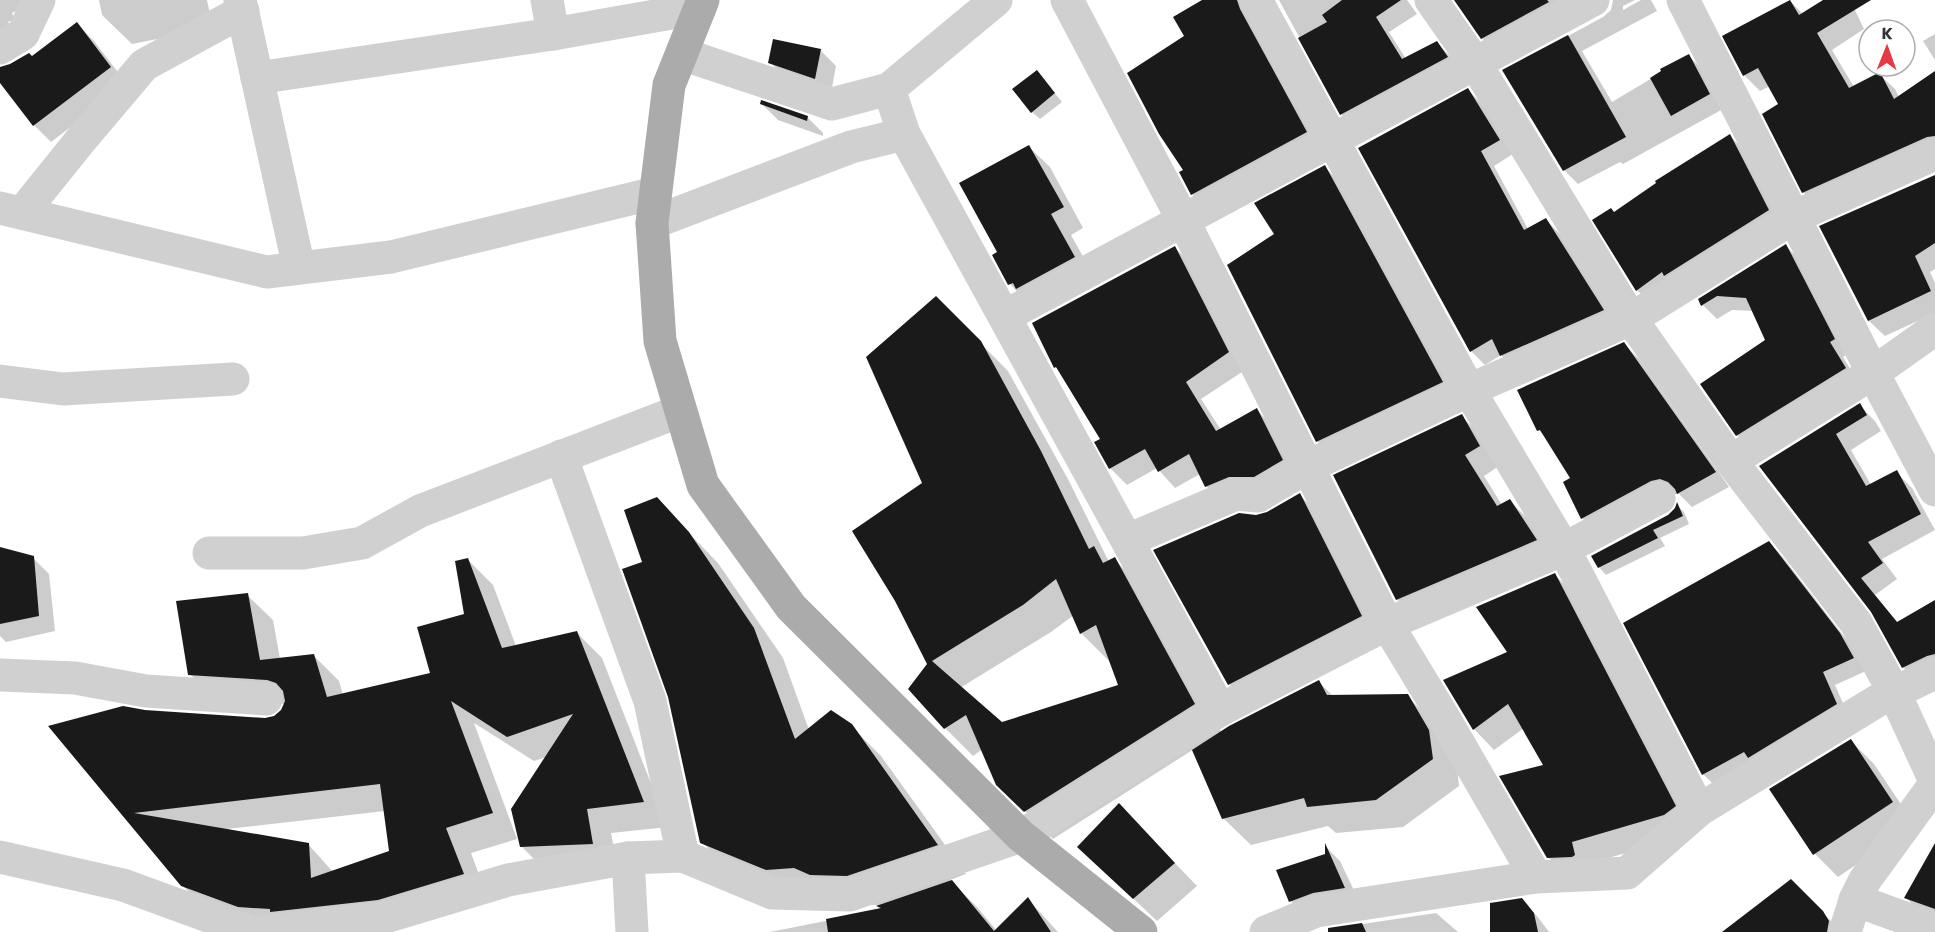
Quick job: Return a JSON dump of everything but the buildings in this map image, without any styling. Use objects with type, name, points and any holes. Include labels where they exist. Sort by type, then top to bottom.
[{"type":"main road","points":[[702,4],[669,85],[653,208],[660,341],[703,485],[791,607],[1021,836],[1142,932]]},
{"type":"street","points":[[0,48],[23,34],[39,0]]},
{"type":"street","points":[[547,0],[553,34]]},
{"type":"street","points":[[682,54],[832,104],[889,89],[996,0]]},
{"type":"street","points":[[1067,0],[1183,220],[1387,624],[1536,877]]},
{"type":"street","points":[[1256,0],[1469,390],[1564,549],[1699,810]]},
{"type":"street","points":[[1431,0],[1475,63],[1631,319],[1731,461],[1856,623],[1894,692],[1935,783],[1923,823],[1865,880],[1855,900],[1845,932]]},
{"type":"street","points":[[1005,316],[1593,0]]},
{"type":"street","points":[[1683,0],[1872,373],[1935,490]]},
{"type":"street","points":[[257,78],[553,34],[702,4]]},
{"type":"street","points":[[11,211],[80,141],[144,64],[241,5],[299,268]]},
{"type":"street","points":[[889,89],[904,134],[1220,710]]},
{"type":"street","points":[[11,211],[267,272],[391,257],[653,208],[851,147],[904,134]]},
{"type":"street","points":[[1128,540],[1236,494],[1258,496],[1309,466],[1469,390],[1631,319],[1794,217],[1935,154]]},
{"type":"street","points":[[1731,461],[1872,373],[1935,329]]},
{"type":"street","points":[[0,381],[63,389],[233,380]]},
{"type":"street","points":[[209,553],[303,553],[362,543],[420,511],[680,411]]},
{"type":"street","points":[[561,456],[650,701],[683,856]]},
{"type":"street","points":[[261,932],[382,918],[508,880],[628,858],[683,856],[772,893],[850,895],[1021,836],[1220,710],[1387,624],[1564,549],[1659,498]]},
{"type":"street","points":[[1266,932],[1316,911],[1536,877],[1627,873],[1699,810],[1877,701],[1935,673]]},
{"type":"street","points":[[0,675],[75,678],[146,691],[266,699]]},
{"type":"street","points":[[0,857],[123,885],[252,932]]},
{"type":"street","points":[[628,858],[632,932]]},
{"type":"street","points":[[1855,900],[1935,928]]}]
